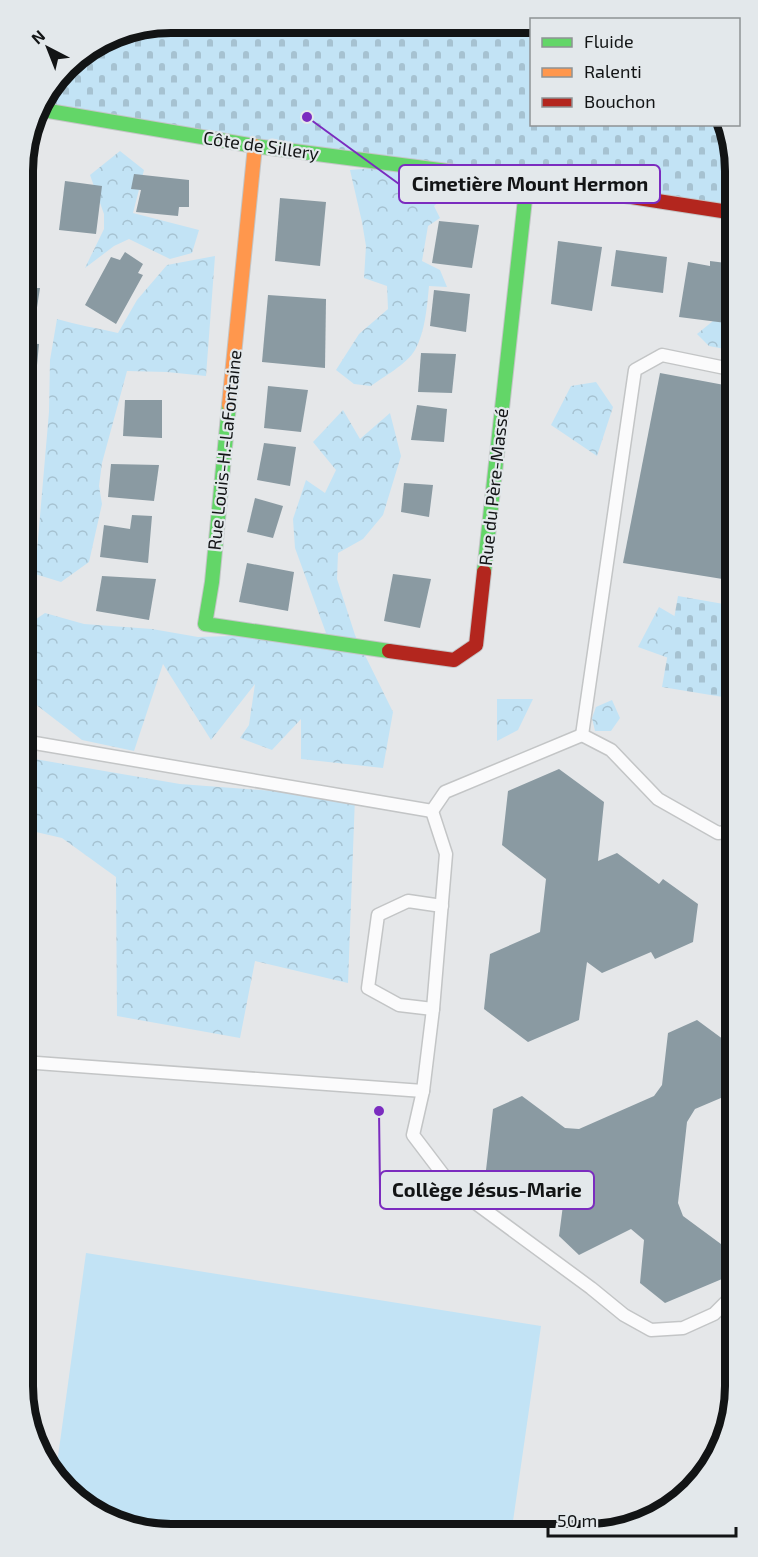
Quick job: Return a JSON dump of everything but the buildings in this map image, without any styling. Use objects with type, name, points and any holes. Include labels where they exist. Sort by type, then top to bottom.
[{"type":"street","name":"Côte de Sillery","points":[[47,111],[255,146],[527,181],[725,211]]},
{"type":"street","name":"Rue Louis-H.-LaFontaine","points":[[255,146],[212,582],[205,624],[333,644]]},
{"type":"street","name":"Rue du Père-Massé","points":[[333,644],[454,660],[476,645],[527,181]]},
{"type":"lane","points":[[582,735],[634,370],[662,355],[725,368]]},
{"type":"lane","points":[[432,811],[445,792],[582,735],[611,750],[658,799],[718,833],[725,832]]},
{"type":"lane","points":[[33,743],[432,811]]},
{"type":"lane","points":[[432,811],[446,854],[434,1009],[423,1090],[413,1135],[451,1185],[591,1288],[624,1316],[651,1330],[682,1328],[714,1314],[725,1303]]},
{"type":"lane","points":[[434,1009],[399,1005],[368,988],[378,915],[408,901],[442,906]]},
{"type":"lane","points":[[33,1063],[423,1090]]},
{"type":"green space","points":[[162,33],[530,33],[530,126],[718,126],[724,153],[725,211],[49,107],[67,80],[78,78],[78,70],[95,56],[118,44]]},
{"type":"green space","points":[[120,151],[144,170],[133,213],[199,230],[192,253],[170,259],[129,239],[114,246],[85,268],[104,229],[104,214],[90,175]]},
{"type":"green space","points":[[484,159],[434,206],[440,218],[428,226],[422,261],[440,270],[447,287],[429,286],[423,327],[415,350],[401,365],[371,386],[354,384],[336,370],[359,334],[388,309],[387,286],[364,278],[366,246],[350,170]]},
{"type":"green space","points":[[215,256],[206,376],[127,371],[102,463],[99,486],[102,504],[89,562],[61,582],[35,574],[49,412],[50,360],[57,319],[118,333],[137,300],[167,265]]},
{"type":"green space","points":[[725,311],[725,349],[709,346],[697,334]]},
{"type":"green space","points":[[596,382],[613,407],[597,456],[551,425],[571,386]]},
{"type":"green space","points":[[343,410],[360,439],[390,413],[401,456],[383,515],[363,539],[338,553],[337,579],[355,635],[393,712],[383,768],[301,759],[301,719],[272,750],[240,738],[249,725],[255,684],[211,740],[163,664],[134,751],[82,740],[33,701],[33,621],[45,613],[84,624],[152,629],[198,637],[326,633],[295,548],[293,519],[306,480],[325,493],[336,470],[313,442]]},
{"type":"green space","points":[[678,596],[725,604],[725,697],[662,687]]},
{"type":"green space","points":[[659,607],[690,625],[677,661],[638,647]]},
{"type":"green space","points":[[497,699],[533,699],[518,730],[497,741]]},
{"type":"green space","points":[[612,700],[620,718],[611,731],[595,731],[592,718],[596,707]]},
{"type":"green space","points":[[33,759],[180,784],[355,797],[348,983],[255,961],[240,1038],[117,1016],[116,877],[62,838],[33,831]]},
{"type":"green space","points":[[86,1253],[541,1326],[513,1524],[153,1523],[118,1513],[95,1501],[80,1490],[57,1463]]},
{"type":"traffic: fast","points":[[47,111],[255,146],[541,183]]},
{"type":"traffic: fast","points":[[484,572],[527,181]]},
{"type":"traffic: fast","points":[[229,405],[212,582],[205,624],[389,651]]},
{"type":"traffic: slow","points":[[229,405],[255,146]]},
{"type":"traffic: jam","points":[[541,183],[725,211]]},
{"type":"traffic: jam","points":[[389,651],[454,660],[476,645],[484,572]]},
{"type":"place","name":"Cimetière Mount Hermon","points":[[307,117]]},
{"type":"place","name":"Collège Jésus-Marie","points":[[379,1111]]}]
